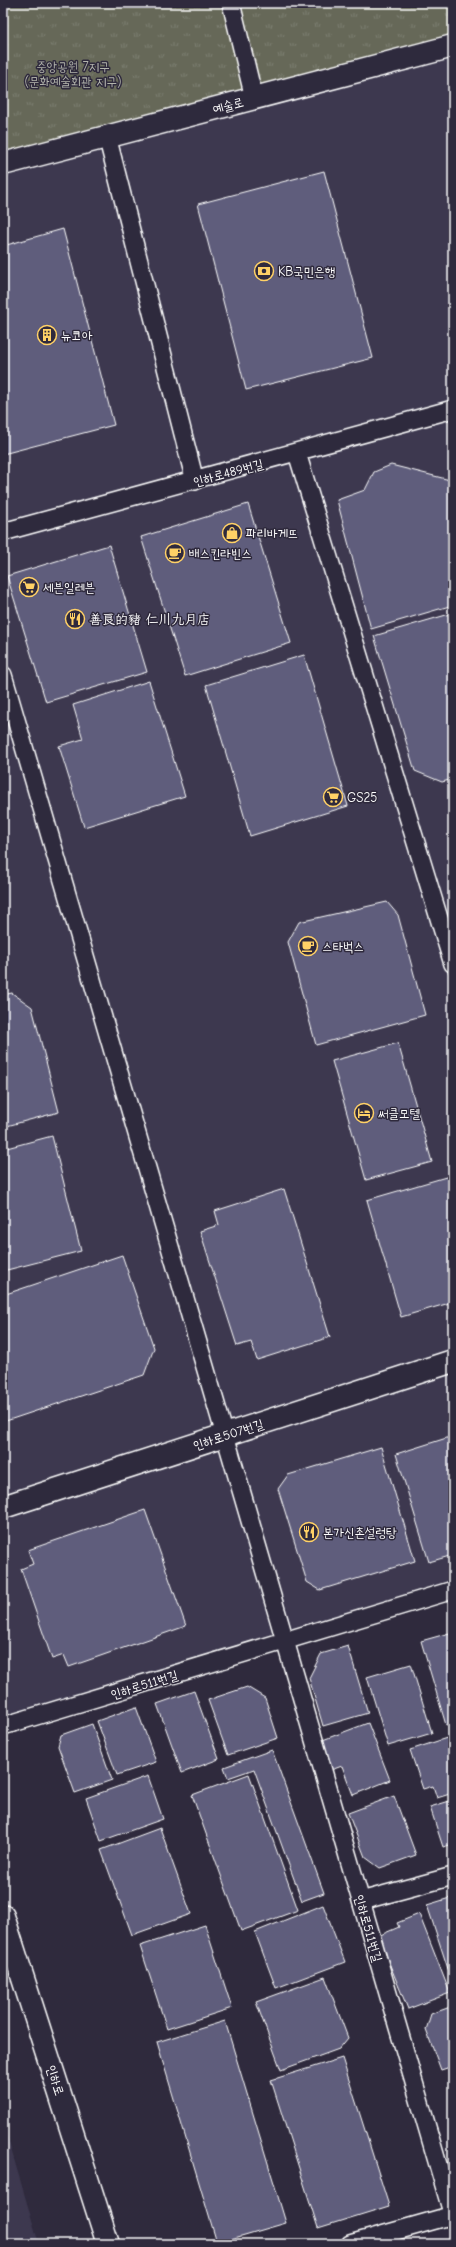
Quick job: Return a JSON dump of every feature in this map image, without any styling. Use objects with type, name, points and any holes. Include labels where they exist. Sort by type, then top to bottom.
[{"type":"main road","name":"예술로","points":[[3,164],[453,46]]},
{"type":"main road","name":"인하로507번길","points":[[3,1507],[453,1361]]},
{"type":"main road","name":"인하로","points":[[3,1916],[108,2244]]},
{"type":"lane","points":[[231,3],[254,98]]},
{"type":"lane","points":[[107,136],[195,481]]},
{"type":"lane","name":"인하로489번길","points":[[3,532],[195,481],[453,409]]},
{"type":"lane","points":[[297,453],[453,964]]},
{"type":"lane","points":[[3,675],[224,1436],[286,1641]]},
{"type":"lane","name":"인하로511번길","points":[[3,1726],[453,1590]]},
{"type":"lane","name":"인하로511번길","points":[[286,1641],[453,2215]]},
{"type":"lane","points":[[361,1902],[453,1876]]},
{"type":"lane","points":[[350,2244],[453,2215]]},
{"type":"shaded area","points":[[453,47],[453,1590],[3,1726],[3,164]]},
{"type":"shaded area","points":[[3,2122],[39,2244],[3,2244]]},
{"type":"green space","name":"중앙공원 7지구 (문화예술회관 지구)","points":[[3,3],[453,3],[453,47],[3,164]]},
{"type":"building","points":[[324,171],[373,358],[246,390],[198,204]]},
{"type":"building","name":"뉴코아","points":[[63,229],[114,425],[3,454],[3,246]]},
{"type":"building","points":[[391,465],[450,480],[453,492],[453,605],[371,629],[337,500],[365,490],[374,472]]},
{"type":"building","points":[[248,504],[291,643],[185,676],[141,537]]},
{"type":"building","points":[[109,545],[147,672],[46,702],[7,576]]},
{"type":"building","points":[[453,613],[453,779],[442,782],[415,771],[374,636]]},
{"type":"building","points":[[304,655],[348,806],[250,836],[206,685]]},
{"type":"building","points":[[149,681],[185,796],[84,827],[59,746],[83,739],[73,705]]},
{"type":"building","points":[[387,902],[398,915],[425,1015],[316,1045],[288,942],[299,922]]},
{"type":"building","points":[[12,993],[32,1007],[59,1112],[3,1127],[3,995]]},
{"type":"building","points":[[398,1043],[432,1162],[366,1180],[332,1061]]},
{"type":"building","points":[[52,1136],[81,1251],[3,1271],[3,1149]]},
{"type":"building","points":[[453,1175],[453,1302],[401,1317],[367,1200]]},
{"type":"building","points":[[284,1189],[330,1337],[257,1360],[251,1342],[237,1346],[200,1231],[219,1225],[215,1211]]},
{"type":"building","points":[[122,1255],[154,1348],[144,1375],[3,1422],[3,1295]]},
{"type":"building","points":[[453,1436],[453,1555],[429,1562],[396,1454]]},
{"type":"building","points":[[381,1447],[415,1561],[320,1590],[307,1582],[278,1489],[288,1475]]},
{"type":"building","points":[[145,1510],[186,1626],[69,1667],[64,1655],[52,1659],[21,1569],[33,1564],[28,1550]]},
{"type":"building","points":[[453,1632],[453,1723],[446,1725],[421,1641]]},
{"type":"building","points":[[348,1646],[368,1713],[323,1726],[309,1678],[321,1654]]},
{"type":"building","points":[[411,1664],[432,1733],[388,1746],[367,1677]]},
{"type":"building","points":[[247,1687],[265,1698],[278,1738],[228,1755],[208,1700]]},
{"type":"building","points":[[194,1691],[219,1759],[182,1773],[157,1704]]},
{"type":"building","points":[[136,1707],[156,1762],[117,1775],[97,1721]]},
{"type":"building","points":[[368,1723],[390,1780],[353,1795],[342,1766],[331,1770],[320,1741]]},
{"type":"building","points":[[92,1724],[112,1780],[75,1793],[58,1746],[61,1735]]},
{"type":"building","points":[[453,1736],[453,1793],[437,1798],[433,1786],[423,1789],[410,1750]]},
{"type":"building","points":[[272,1750],[324,1893],[302,1901],[254,1769],[228,1778],[224,1767]]},
{"type":"building","points":[[249,1774],[298,1910],[241,1931],[192,1795]]},
{"type":"building","points":[[148,1776],[163,1819],[101,1841],[86,1798]]},
{"type":"building","points":[[394,1796],[416,1855],[380,1868],[365,1857],[348,1813]]},
{"type":"building","points":[[453,1800],[453,1844],[443,1847],[430,1807]]},
{"type":"building","points":[[160,1828],[191,1914],[132,1935],[101,1850]]},
{"type":"building","points":[[453,1897],[453,1984],[427,1905]]},
{"type":"building","points":[[323,1905],[345,1962],[276,1988],[255,1932]]},
{"type":"building","points":[[419,1914],[450,1993],[408,2009],[378,1936],[399,1927],[397,1923]]},
{"type":"building","points":[[205,1925],[232,2008],[167,2029],[140,1946]]},
{"type":"building","points":[[325,1977],[348,2038],[339,2049],[281,2070],[256,2002]]},
{"type":"building","points":[[453,2006],[453,2066],[441,2070],[426,2030],[431,2014]]},
{"type":"building","points":[[225,2021],[286,2223],[217,2243],[157,2042]]},
{"type":"building","points":[[342,2058],[389,2206],[318,2228],[271,2080]]},
{"type":"building","points":[[453,2074],[453,2085],[450,2075]]},
{"type":"place","name":"KB국민은행","points":[[264,271]]},
{"type":"place","name":"뉴코아","points":[[47,335]]},
{"type":"place","name":"파리바게뜨","points":[[232,533]]},
{"type":"place","name":"배스킨라빈스","points":[[175,553]]},
{"type":"place","name":"세븐일레븐","points":[[29,587]]},
{"type":"place","name":"善良的豬 仁川九月店","points":[[75,619]]},
{"type":"place","name":"GS25","points":[[333,797]]},
{"type":"place","name":"스타벅스","points":[[308,946]]},
{"type":"place","name":"써클모텔","points":[[364,1113]]},
{"type":"place","name":"본가신촌설렁탕","points":[[309,1532]]}]
